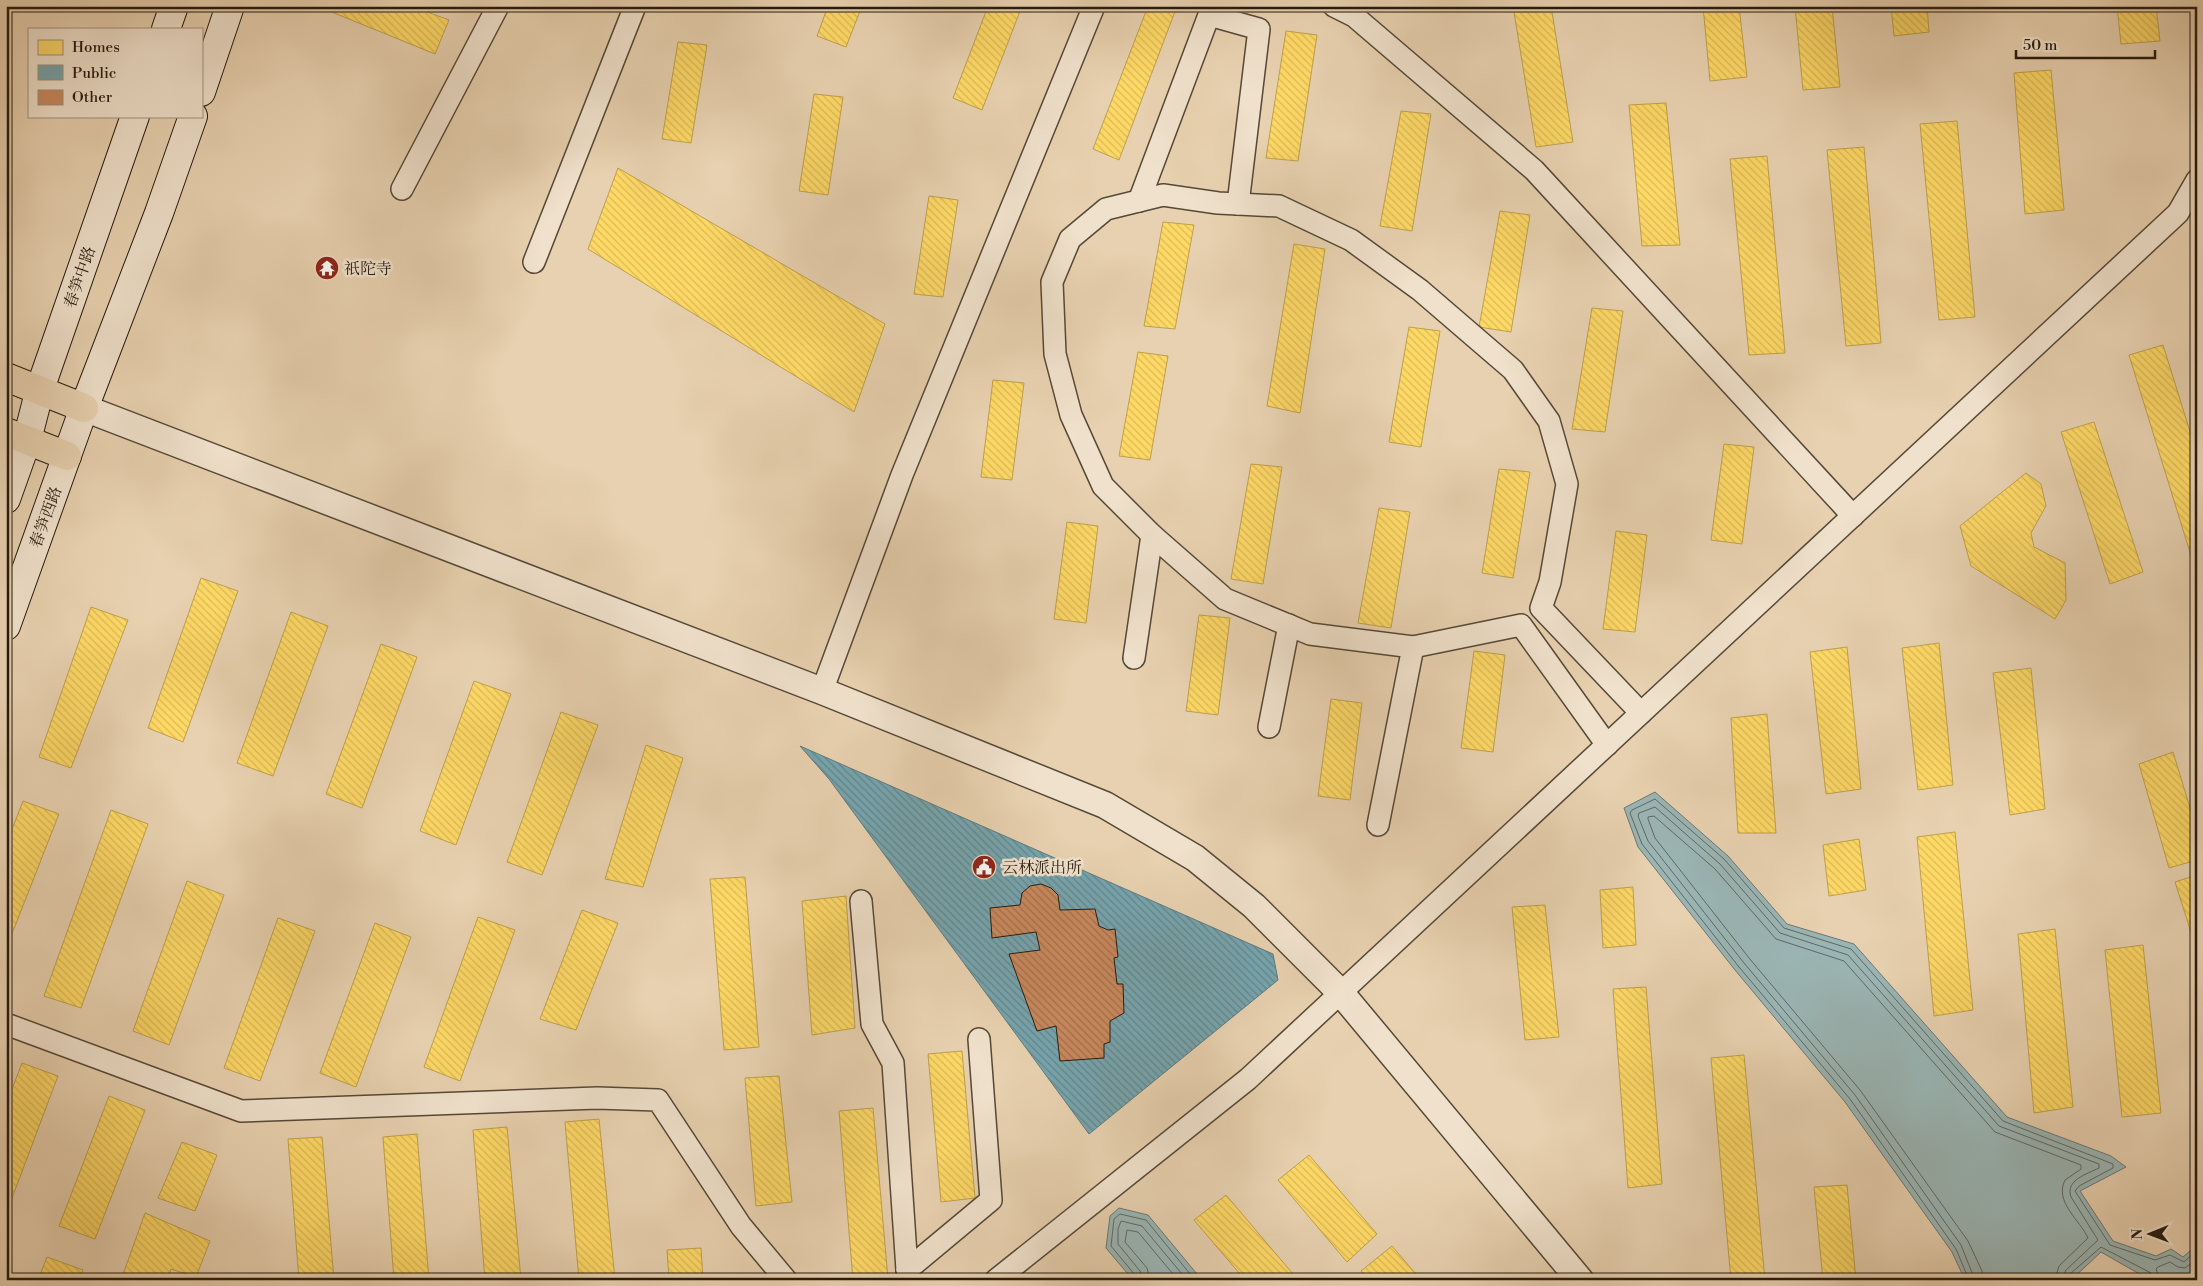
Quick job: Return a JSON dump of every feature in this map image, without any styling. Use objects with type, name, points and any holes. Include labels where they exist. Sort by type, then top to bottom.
[{"type":"main road","points":[[166,28],[174,6]]},
{"type":"main road","points":[[202,89],[230,6]]},
{"type":"main road","name":"春笋中路","points":[[17,436],[40,389],[135,118]]},
{"type":"main road","points":[[6,377],[84,408],[159,213],[192,118]]},
{"type":"main road","name":"春笋西路","points":[[6,626],[84,408]]},
{"type":"main road","points":[[6,499],[17,436],[67,456]]},
{"type":"street","points":[[402,190],[498,6]]},
{"type":"street","points":[[534,262],[635,6]]},
{"type":"street","points":[[822,691],[902,475],[1094,6]]},
{"type":"street","points":[[1334,6],[1354,16],[1534,170],[1852,516]]},
{"type":"street","points":[[1139,201],[1209,15],[1259,29],[1238,204]]},
{"type":"street","points":[[996,1280],[1248,1079],[1342,993],[2178,213],[2197,180]]},
{"type":"street","points":[[1607,745],[1521,625],[1414,647],[1310,634],[1225,599],[1152,535],[1104,486],[1071,415],[1055,354],[1052,282],[1070,239],[1106,209],[1162,195],[1218,204],[1279,206],[1351,240],[1420,290],[1513,370],[1549,421],[1567,484],[1550,582],[1541,608],[1641,713]]},
{"type":"street","points":[[84,408],[822,691],[1105,805],[1195,858],[1254,906],[1342,993],[1580,1280]]},
{"type":"street","points":[[1134,658],[1152,535]]},
{"type":"street","points":[[1269,727],[1289,625]]},
{"type":"street","points":[[1378,825],[1414,647]]},
{"type":"street","points":[[861,901],[872,1024],[893,1063],[907,1270],[991,1200],[979,1039]]},
{"type":"street","points":[[6,1024],[241,1111],[597,1098],[658,1100],[741,1226],[786,1280]]},
{"type":"water","points":[[1655,792],[1728,856],[1787,924],[1854,944],[2007,1117],[2111,1156],[2126,1167],[2080,1191],[2113,1241],[2156,1256],[2171,1249],[2183,1257],[2197,1245],[2197,1280],[2150,1280],[2101,1252],[2071,1280],[1965,1280],[1952,1252],[1845,1102],[1735,970],[1638,847],[1624,808]]},
{"type":"water","points":[[1119,1208],[1148,1215],[1202,1280],[1133,1280],[1106,1248],[1110,1216]]},
{"type":"building: Homes","points":[[317,6],[411,6],[449,20],[435,54]]},
{"type":"building: Homes","points":[[828,6],[862,6],[846,47],[817,36]]},
{"type":"building: Homes","points":[[988,6],[1022,6],[982,110],[953,98]]},
{"type":"building: Homes","points":[[1148,6],[1177,6],[1119,160],[1093,149]]},
{"type":"building: Homes","points":[[1513,6],[1551,6],[1573,142],[1536,147]]},
{"type":"building: Homes","points":[[1703,6],[1739,6],[1747,77],[1710,81]]},
{"type":"building: Homes","points":[[1795,6],[1832,6],[1840,87],[1803,90]]},
{"type":"building: Homes","points":[[1891,6],[1927,6],[1929,32],[1894,36]]},
{"type":"building: Homes","points":[[2117,6],[2156,6],[2160,41],[2121,44]]},
{"type":"building: Homes","points":[[1286,31],[1317,35],[1298,161],[1266,158]]},
{"type":"building: Homes","points":[[678,42],[707,45],[691,143],[662,139]]},
{"type":"building: Homes","points":[[2051,70],[2064,210],[2025,214],[2014,73]]},
{"type":"building: Homes","points":[[814,94],[843,97],[828,195],[799,191]]},
{"type":"building: Homes","points":[[1666,103],[1680,245],[1642,246],[1629,105]]},
{"type":"building: Homes","points":[[1401,111],[1431,114],[1412,231],[1380,226]]},
{"type":"building: Homes","points":[[1957,121],[1975,317],[1939,320],[1920,124]]},
{"type":"building: Homes","points":[[1864,147],[1881,343],[1846,346],[1827,150]]},
{"type":"building: Homes","points":[[1767,156],[1785,353],[1749,355],[1730,159]]},
{"type":"building: Homes","points":[[618,168],[885,324],[854,412],[588,249]]},
{"type":"building: Homes","points":[[929,196],[958,200],[943,297],[914,294]]},
{"type":"building: Homes","points":[[1500,211],[1530,215],[1511,332],[1479,327]]},
{"type":"building: Homes","points":[[1163,222],[1194,225],[1175,329],[1144,326]]},
{"type":"building: Homes","points":[[1294,244],[1325,249],[1300,413],[1267,406]]},
{"type":"building: Homes","points":[[1592,308],[1623,311],[1605,432],[1572,429]]},
{"type":"building: Homes","points":[[1409,327],[1440,331],[1421,447],[1389,442]]},
{"type":"building: Homes","points":[[2163,345],[2197,454],[2197,558],[2192,559],[2129,355]]},
{"type":"building: Homes","points":[[1138,352],[1168,356],[1150,460],[1119,456]]},
{"type":"building: Homes","points":[[993,380],[1024,383],[1012,480],[981,477]]},
{"type":"building: Homes","points":[[2094,422],[2143,572],[2110,584],[2061,432]]},
{"type":"building: Homes","points":[[1724,444],[1754,447],[1742,544],[1711,540]]},
{"type":"building: Homes","points":[[1251,464],[1282,467],[1263,584],[1231,579]]},
{"type":"building: Homes","points":[[1499,469],[1530,472],[1513,578],[1482,573]]},
{"type":"building: Homes","points":[[2026,473],[2041,484],[2046,506],[2031,533],[2034,547],[2065,563],[2066,600],[2055,619],[1971,566],[1960,526]]},
{"type":"building: Homes","points":[[1379,508],[1410,512],[1391,628],[1358,623]]},
{"type":"building: Homes","points":[[1067,522],[1098,526],[1086,623],[1054,619]]},
{"type":"building: Homes","points":[[1616,531],[1647,535],[1635,632],[1603,629]]},
{"type":"building: Homes","points":[[201,578],[238,591],[183,742],[148,728]]},
{"type":"building: Homes","points":[[91,607],[128,620],[71,768],[39,757]]},
{"type":"building: Homes","points":[[291,612],[328,626],[273,776],[237,763]]},
{"type":"building: Homes","points":[[1199,615],[1230,618],[1218,715],[1186,711]]},
{"type":"building: Homes","points":[[1939,643],[1953,785],[1918,790],[1902,648]]},
{"type":"building: Homes","points":[[381,644],[417,657],[362,808],[326,794]]},
{"type":"building: Homes","points":[[1847,647],[1861,789],[1826,794],[1810,652]]},
{"type":"building: Homes","points":[[1474,651],[1505,655],[1493,752],[1461,748]]},
{"type":"building: Homes","points":[[2031,668],[2045,809],[2010,815],[1993,673]]},
{"type":"building: Homes","points":[[474,681],[511,694],[456,845],[420,831]]},
{"type":"building: Homes","points":[[1331,699],[1362,703],[1350,800],[1318,796]]},
{"type":"building: Homes","points":[[561,712],[598,725],[542,875],[507,862]]},
{"type":"building: Homes","points":[[1767,714],[1776,833],[1738,833],[1731,718]]},
{"type":"building: Homes","points":[[646,745],[683,758],[643,887],[605,879]]},
{"type":"building: Homes","points":[[2173,752],[2197,831],[2197,860],[2169,868],[2139,764]]},
{"type":"building: Homes","points":[[23,801],[59,814],[6,949],[6,845]]},
{"type":"building: Homes","points":[[111,810],[148,824],[81,1008],[44,996]]},
{"type":"building: Homes","points":[[1955,832],[1973,1010],[1934,1016],[1917,837]]},
{"type":"building: Homes","points":[[1859,839],[1866,890],[1829,896],[1823,845]]},
{"type":"building: Homes","points":[[2197,875],[2197,951],[2175,882]]},
{"type":"building: Homes","points":[[745,877],[759,1047],[724,1050],[710,879]]},
{"type":"building: Homes","points":[[187,881],[224,895],[169,1045],[133,1031]]},
{"type":"building: Homes","points":[[1633,887],[1636,945],[1603,948],[1600,890]]},
{"type":"building: Homes","points":[[846,896],[855,1028],[812,1035],[802,901]]},
{"type":"building: Homes","points":[[1545,905],[1559,1037],[1525,1040],[1512,907]]},
{"type":"building: Homes","points":[[582,910],[618,923],[576,1030],[540,1019]]},
{"type":"building: Homes","points":[[478,917],[515,930],[460,1081],[424,1067]]},
{"type":"building: Homes","points":[[278,918],[315,931],[260,1081],[224,1068]]},
{"type":"building: Homes","points":[[375,923],[411,937],[356,1087],[320,1073]]},
{"type":"building: Homes","points":[[2055,929],[2073,1107],[2034,1113],[2018,934]]},
{"type":"building: Homes","points":[[2143,945],[2161,1113],[2122,1117],[2105,950]]},
{"type":"building: Homes","points":[[1646,987],[1662,1184],[1628,1188],[1613,989]]},
{"type":"building: Homes","points":[[962,1051],[975,1198],[941,1202],[928,1054]]},
{"type":"building: Homes","points":[[1744,1055],[1765,1280],[1731,1280],[1711,1058]]},
{"type":"building: Homes","points":[[22,1063],[58,1076],[9,1206],[6,1205],[6,1105]]},
{"type":"building: Homes","points":[[779,1076],[792,1202],[756,1206],[745,1078]]},
{"type":"building: Homes","points":[[109,1096],[145,1110],[95,1239],[59,1226]]},
{"type":"building: Homes","points":[[873,1108],[888,1279],[853,1280],[839,1111]]},
{"type":"building: Homes","points":[[599,1119],[615,1280],[579,1280],[565,1122]]},
{"type":"building: Homes","points":[[507,1127],[521,1280],[485,1280],[473,1130]]},
{"type":"building: Homes","points":[[417,1134],[429,1280],[394,1280],[383,1137]]},
{"type":"building: Homes","points":[[322,1137],[334,1280],[299,1280],[288,1139]]},
{"type":"building: Homes","points":[[182,1142],[217,1155],[195,1211],[158,1198]]},
{"type":"building: Homes","points":[[1309,1155],[1377,1234],[1347,1262],[1278,1180]]},
{"type":"building: Homes","points":[[1847,1185],[1856,1280],[1823,1280],[1814,1187]]},
{"type":"building: Homes","points":[[1226,1195],[1293,1274],[1287,1280],[1245,1280],[1194,1220]]},
{"type":"building: Homes","points":[[145,1213],[210,1241],[196,1277],[171,1269],[167,1280],[121,1280]]},
{"type":"building: Homes","points":[[1392,1246],[1421,1280],[1368,1280],[1361,1271]]},
{"type":"building: Homes","points":[[701,1248],[703,1280],[669,1280],[667,1250]]},
{"type":"building: Homes","points":[[47,1257],[83,1270],[79,1280],[38,1280]]},
{"type":"building: Public","name":"云林派出所","points":[[800,746],[1273,954],[1278,980],[1089,1134],[829,779]]},
{"type":"building: Other","points":[[1041,884],[1051,888],[1058,895],[1060,910],[1095,909],[1099,926],[1108,930],[1115,929],[1118,957],[1114,958],[1117,984],[1123,984],[1124,1013],[1110,1021],[1110,1042],[1104,1044],[1104,1058],[1060,1061],[1056,1026],[1037,1031],[1009,954],[1040,950],[1036,932],[992,938],[990,908],[1020,905],[1022,893],[1030,886]]},
{"type":"place","name":"祇陀寺","points":[[327,268]]},
{"type":"place","name":"云林派出所","points":[[984,867]]}]
